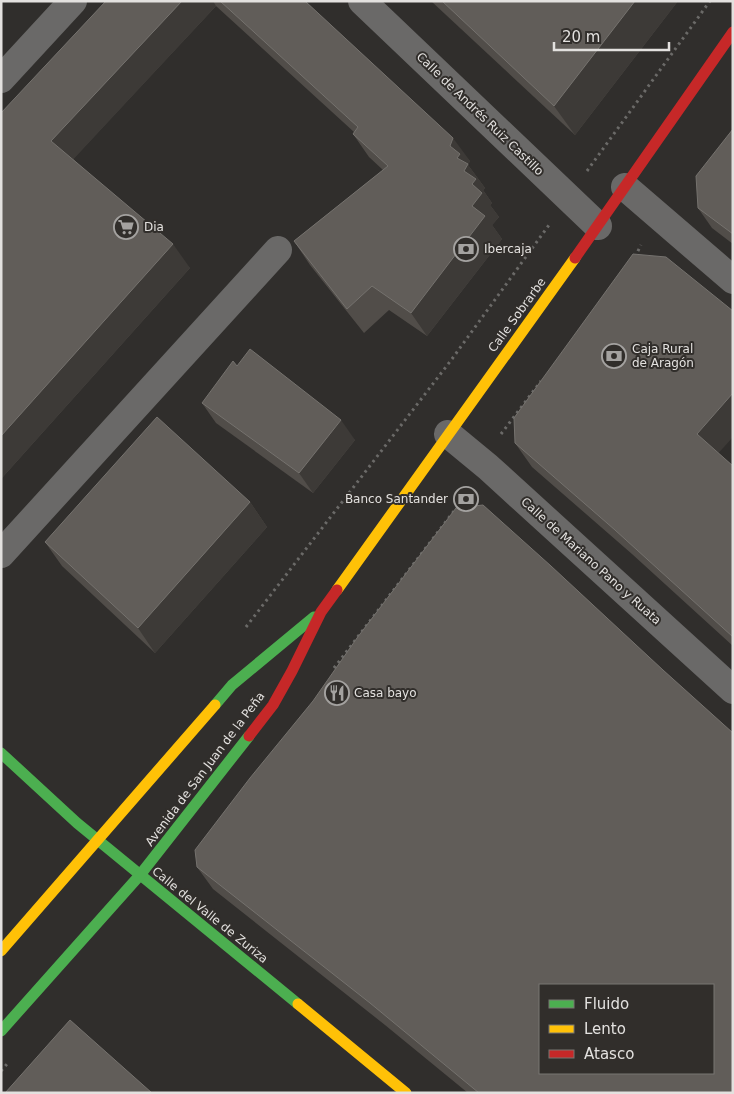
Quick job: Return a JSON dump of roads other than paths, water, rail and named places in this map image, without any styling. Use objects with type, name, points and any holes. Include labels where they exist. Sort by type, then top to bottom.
[{"type":"main road","name":"Calle Sobrarbe","points":[[321,612],[625,188],[733,32]]},
{"type":"main road","name":"Avenida de San Juan de la Peña","points":[[1,951],[232,685],[321,612]]},
{"type":"main road","name":"Avenida de San Juan de la Peña","points":[[1,1031],[140,875],[273,705],[321,612]]},
{"type":"main road","name":"Calle del Valle de Zuriza","points":[[1,753],[98,840],[406,1093]]},
{"type":"street","points":[[1,79],[73,1]]},
{"type":"street","name":"Calle de Andrés Ruiz Castillo","points":[[362,1],[598,226]]},
{"type":"street","points":[[625,188],[733,280]]},
{"type":"street","points":[[1,554],[278,250]]},
{"type":"street","name":"Calle de Mariano Pano y Ruata","points":[[448,434],[488,467],[733,690]]},
{"type":"place","name":"Dia","points":[[126,227]]},
{"type":"place","name":"Ibercaja","points":[[466,249]]},
{"type":"place","name":"Caja Rural de Aragón","points":[[614,356]]},
{"type":"place","name":"Banco Santander","points":[[466,499]]},
{"type":"place","name":"Casa bayo","points":[[337,693]]}]
